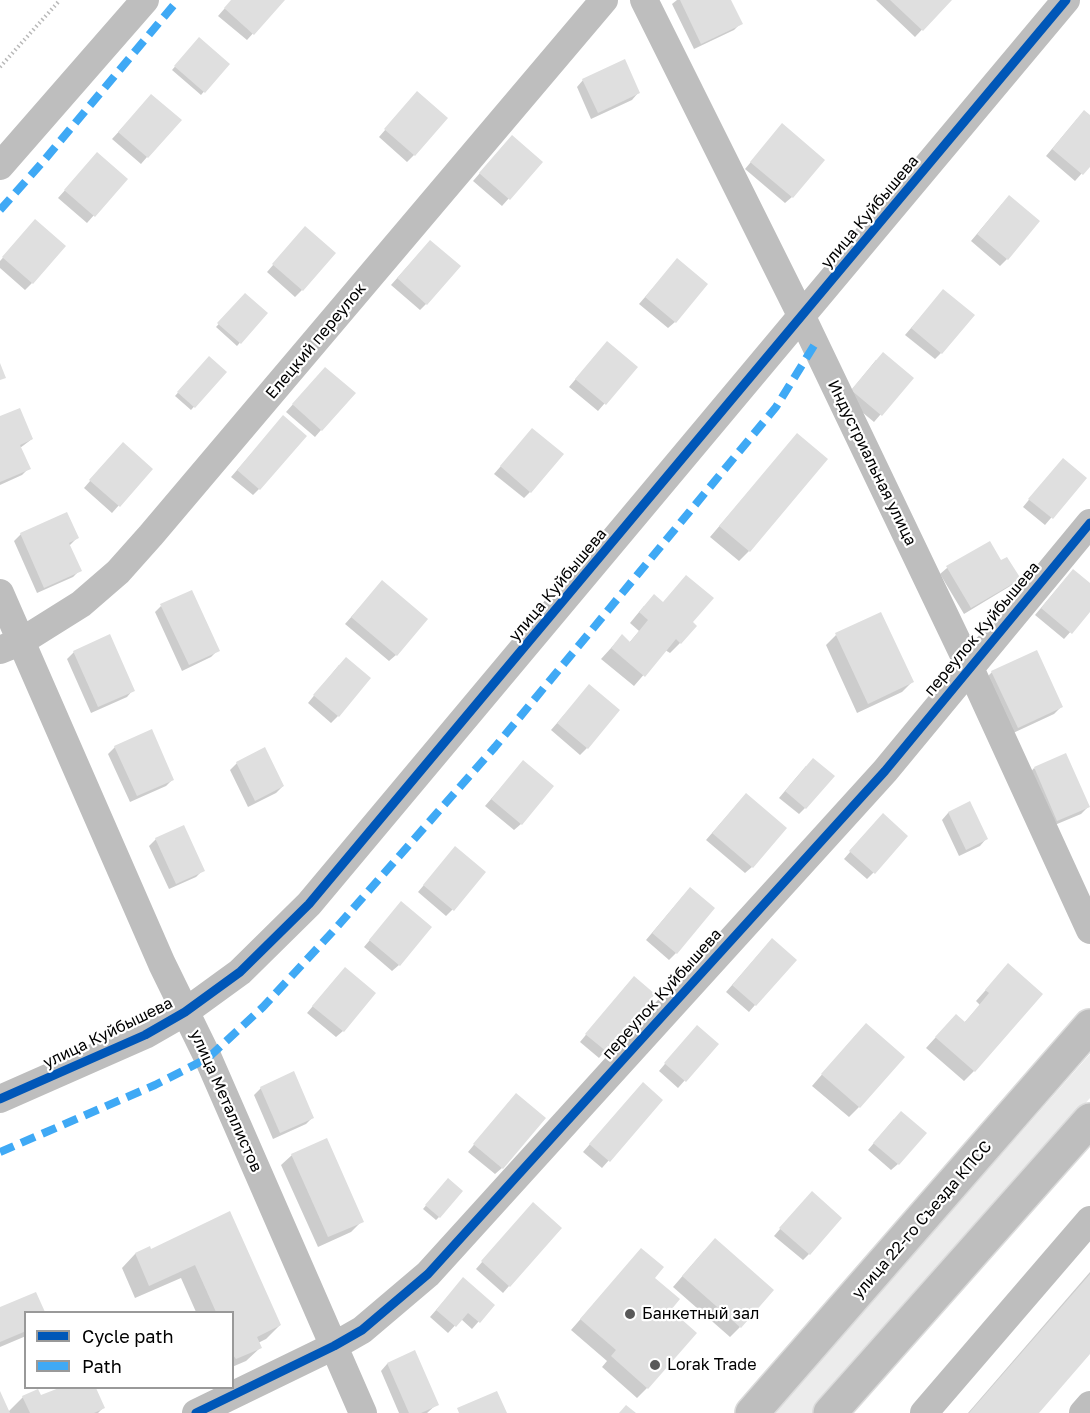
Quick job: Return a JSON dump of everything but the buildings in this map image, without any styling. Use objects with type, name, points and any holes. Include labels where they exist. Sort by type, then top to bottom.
[{"type":"main road","name":"улица 22-го Съезда КПСС","points":[[753,1413],[1090,1026]]},
{"type":"main road","points":[[830,1413],[1090,1120]]},
{"type":"street","points":[[0,166],[145,0]]},
{"type":"street","name":"Елецкий переулок","points":[[11,646],[81,604],[118,572],[604,0]]},
{"type":"street","name":"Индустриальная улица","points":[[644,0],[802,317],[969,666],[1090,930]]},
{"type":"street","name":"улица Куйбышева","points":[[0,1100],[145,1035],[185,1012],[240,972],[309,904],[1066,0]]},
{"type":"street","name":"переулок Куйбышева","points":[[196,1413],[362,1330],[428,1274],[885,771],[969,666],[1090,523]]},
{"type":"street","name":"улица Металлистов","points":[[0,593],[11,646],[208,1058],[363,1413]]},
{"type":"street","points":[[924,1413],[1090,1220]]},
{"type":"street","points":[[1083,1413],[1090,1405]]},
{"type":"path","points":[[0,67],[60,0]]},
{"type":"shaded area","points":[[1090,1054],[1090,1098],[895,1320],[812,1413],[773,1413]]},
{"type":"marked path","points":[[0,210],[178,0]]},
{"type":"marked path","points":[[0,1152],[155,1085],[208,1058],[263,1007],[336,928],[495,747],[776,407],[815,344]]},
{"type":"cycle path","points":[[0,1099],[145,1035],[185,1012],[240,972],[309,904],[1066,0]]},
{"type":"cycle path","points":[[196,1413],[362,1330],[428,1274],[885,771],[1090,523]]},
{"type":"place","name":"Банкетный зал","points":[[630,1314]]},
{"type":"place","name":"Lorak Trade","points":[[655,1365]]}]
